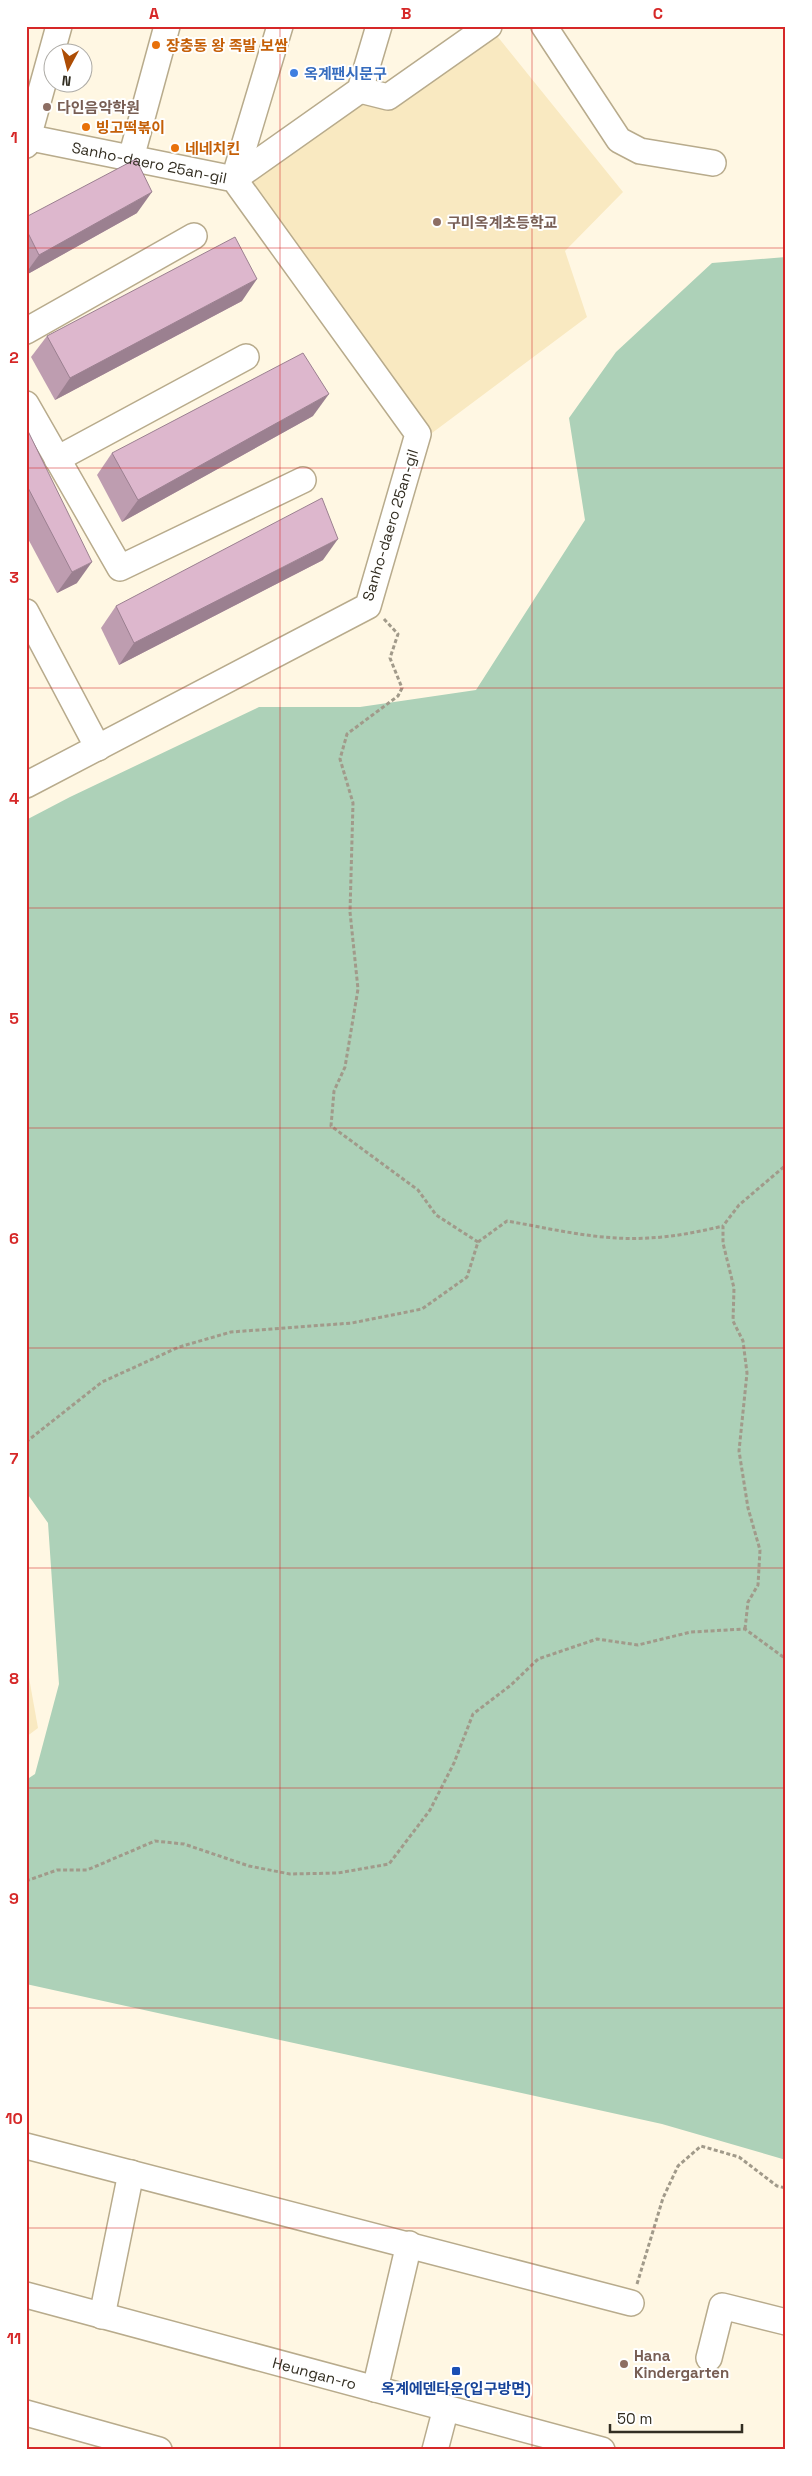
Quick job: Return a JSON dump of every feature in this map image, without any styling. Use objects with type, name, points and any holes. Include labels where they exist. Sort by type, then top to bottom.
[{"type":"street","points":[[27,140],[59,26]]},
{"type":"street","points":[[131,158],[167,26]]},
{"type":"street","points":[[234,179],[280,26]]},
{"type":"street","points":[[234,179],[360,90],[379,26]]},
{"type":"street","points":[[360,90],[388,97],[489,26]]},
{"type":"street","points":[[544,26],[618,140],[640,151],[713,163]]},
{"type":"street","name":"Sanho-daero 25an-gil","points":[[26,785],[368,606],[418,434],[234,179],[131,158],[27,140]]},
{"type":"street","points":[[26,331],[194,236]]},
{"type":"street","points":[[58,459],[246,357]]},
{"type":"street","points":[[26,404],[120,568],[303,480]]},
{"type":"street","points":[[26,612],[98,748]]},
{"type":"street","points":[[26,2146],[631,2303]]},
{"type":"street","points":[[102,2316],[131,2173]]},
{"type":"street","points":[[375,2389],[409,2244]]},
{"type":"street","name":"Heungan-ro","points":[[26,2295],[602,2450]]},
{"type":"street","points":[[709,2358],[722,2306],[786,2322]]},
{"type":"street","points":[[435,2450],[446,2408]]},
{"type":"street","points":[[26,2413],[159,2450]]},
{"type":"path","points":[[372,592],[382,606],[383,618],[398,634],[390,658],[402,688],[398,696],[347,734],[340,759],[354,803],[350,912],[358,989],[345,1067],[334,1091],[331,1126],[418,1190],[436,1215],[478,1242]]},
{"type":"path","points":[[745,1629],[748,1602],[758,1585],[760,1550],[748,1508],[739,1451],[747,1373],[743,1341],[733,1321],[734,1288],[723,1243],[723,1226],[739,1205],[786,1165]]},
{"type":"path","points":[[26,1442],[102,1382],[179,1347],[231,1332],[352,1322],[422,1309],[468,1277],[478,1242],[507,1221],[595,1236],[647,1238],[688,1234],[723,1226]]},
{"type":"path","points":[[26,1881],[57,1870],[87,1870],[155,1841],[184,1844],[249,1866],[290,1874],[338,1872],[389,1864],[430,1810],[454,1763],[473,1714],[511,1685],[538,1659],[597,1639],[638,1645],[691,1632],[745,1629],[786,1659]]},
{"type":"path","points":[[631,2303],[663,2198],[678,2166],[701,2146],[739,2157],[777,2186],[786,2188]]},
{"type":"shaded area","name":"구미옥계초등학교","points":[[485,26],[489,26],[623,192],[565,251],[587,317],[432,433],[248,176]]},
{"type":"shaded area","points":[[26,1661],[38,1728],[26,1737]]},
{"type":"green space","points":[[786,257],[786,2160],[662,2124],[26,1984],[26,1780],[35,1774],[59,1684],[48,1523],[26,1492],[26,820],[259,707],[360,707],[476,690],[585,520],[569,418],[616,352],[712,263]]},
{"type":"building","points":[[136,159],[152,192],[39,255],[26,229],[26,217]]},
{"type":"building","points":[[235,237],[257,279],[70,378],[47,336]]},
{"type":"building","points":[[303,353],[329,394],[138,500],[112,453]]},
{"type":"building","points":[[26,427],[92,562],[72,572],[26,484]]},
{"type":"building","points":[[322,498],[338,539],[134,643],[116,606]]},
{"type":"place","name":"장충동 왕 족발 보쌈","points":[[156,45]]},
{"type":"place","name":"옥계팬시문구","points":[[294,73]]},
{"type":"place","name":"다인음악학원","points":[[47,107]]},
{"type":"place","name":"빙고떡볶이","points":[[86,127]]},
{"type":"place","name":"네네치킨","points":[[175,148]]},
{"type":"place","name":"구미옥계초등학교","points":[[437,222]]},
{"type":"place","name":"Hana Kindergarten","points":[[624,2364]]},
{"type":"place","name":"옥계에덴타운(입구방면)","points":[[456,2371]]}]
